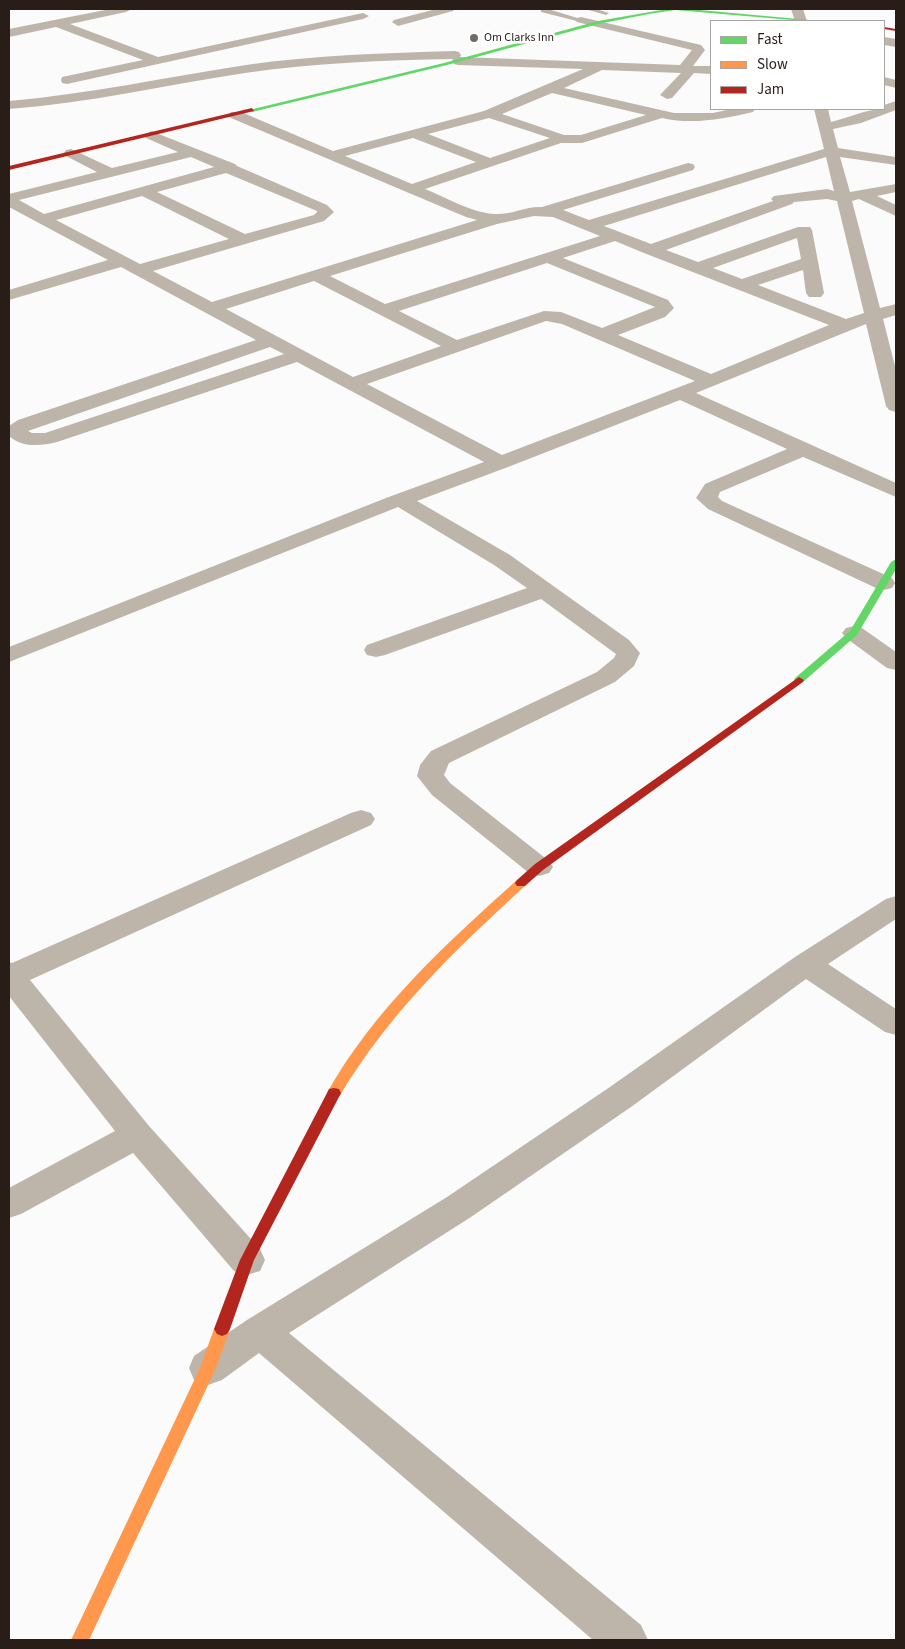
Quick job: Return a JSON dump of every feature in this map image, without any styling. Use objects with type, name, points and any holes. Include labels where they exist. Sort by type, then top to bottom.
[{"type":"main road","points":[[587,22],[618,9]]},
{"type":"main road","points":[[645,9],[661,10]]},
{"type":"main road","points":[[9,168],[236,115],[457,58],[587,22],[625,15],[675,9],[799,16],[814,20]]},
{"type":"main road","points":[[718,9],[739,13]]},
{"type":"main road","points":[[9,161],[457,58]]},
{"type":"main road","points":[[80,1640],[208,1368],[247,1260],[318,1121],[350,1064],[385,1016],[463,935],[539,867],[800,680],[854,633],[896,562]]},
{"type":"street","points":[[9,33],[59,18],[75,19],[126,9]]},
{"type":"street","points":[[398,22],[450,9]]},
{"type":"street","points":[[67,80],[364,16]]},
{"type":"street","points":[[59,18],[157,60],[189,79]]},
{"type":"street","points":[[587,22],[697,48],[699,50],[688,69],[667,95]]},
{"type":"street","points":[[308,28],[325,36]]},
{"type":"street","points":[[351,48],[369,56]]},
{"type":"street","points":[[9,90],[15,105],[87,98],[257,68],[325,59],[369,56],[457,58],[710,70]]},
{"type":"street","points":[[332,155],[489,114],[551,89],[600,66]]},
{"type":"street","points":[[551,89],[674,117],[713,117],[744,110]]},
{"type":"street","points":[[821,110],[896,406]]},
{"type":"street","points":[[825,127],[856,120],[883,110]]},
{"type":"street","points":[[489,114],[558,136],[560,139]]},
{"type":"street","points":[[411,189],[560,139],[576,140],[592,136],[659,114]]},
{"type":"street","points":[[236,115],[471,214],[496,219]]},
{"type":"street","points":[[413,133],[491,163]]},
{"type":"street","points":[[139,270],[319,218],[326,212],[322,208],[230,167],[151,135]]},
{"type":"street","points":[[588,226],[832,151],[896,161]]},
{"type":"street","points":[[9,200],[194,152]]},
{"type":"street","points":[[71,153],[110,173]]},
{"type":"street","points":[[42,219],[230,167]]},
{"type":"street","points":[[212,308],[496,219],[534,211],[545,211],[688,167]]},
{"type":"street","points":[[650,250],[783,200],[827,194],[843,198],[896,188]]},
{"type":"street","points":[[143,191],[244,240]]},
{"type":"street","points":[[860,194],[896,211]]},
{"type":"street","points":[[9,200],[212,308],[297,356],[353,383],[501,463]]},
{"type":"street","points":[[545,211],[615,236],[845,326]]},
{"type":"street","points":[[697,268],[802,230],[806,231],[815,293]]},
{"type":"street","points":[[384,310],[615,236]]},
{"type":"street","points":[[548,258],[662,304],[665,308],[659,313],[602,334]]},
{"type":"street","points":[[9,295],[123,261]]},
{"type":"street","points":[[742,285],[809,262]]},
{"type":"street","points":[[317,276],[454,346]]},
{"type":"street","points":[[9,655],[401,500],[711,381],[845,326],[896,309]]},
{"type":"street","points":[[353,383],[544,316],[555,316],[568,320],[711,381]]},
{"type":"street","points":[[272,341],[25,424],[12,432],[30,440],[50,438],[297,356]]},
{"type":"street","points":[[680,393],[896,491]]},
{"type":"street","points":[[804,449],[712,488],[707,498],[716,505],[884,583]]},
{"type":"street","points":[[401,500],[502,560],[621,645],[628,653],[625,661],[606,677],[440,757],[433,765],[430,776],[441,789],[539,867]]},
{"type":"street","points":[[376,650],[544,590]]},
{"type":"street","points":[[854,633],[896,663]]},
{"type":"street","points":[[247,1260],[137,1135],[14,989],[361,820]]},
{"type":"street","points":[[208,1368],[260,1331],[459,1207],[618,1098],[806,964],[896,906]]},
{"type":"street","points":[[806,964],[896,1024]]},
{"type":"street","points":[[9,1204],[137,1135]]},
{"type":"street","points":[[260,1331],[626,1640]]},
{"type":"lane","points":[[545,9],[543,10],[587,22]]},
{"type":"lane","points":[[588,9],[606,13]]},
{"type":"traffic: fast","points":[[675,9],[806,20]]},
{"type":"traffic: fast","points":[[252,110],[446,64],[623,17],[675,9]]},
{"type":"traffic: fast","points":[[799,680],[854,633],[896,562]]},
{"type":"traffic: slow","points":[[334,1093],[353,1062],[395,1007],[443,955],[521,883]]},
{"type":"traffic: slow","points":[[80,1640],[208,1368],[222,1329]]},
{"type":"traffic: jam","points":[[885,28],[896,30]]},
{"type":"traffic: jam","points":[[9,168],[252,110]]},
{"type":"traffic: jam","points":[[521,883],[539,867],[799,680]]},
{"type":"traffic: jam","points":[[222,1329],[247,1260],[334,1093]]},
{"type":"place","name":"Om Clarks Inn","points":[[474,38]]}]
